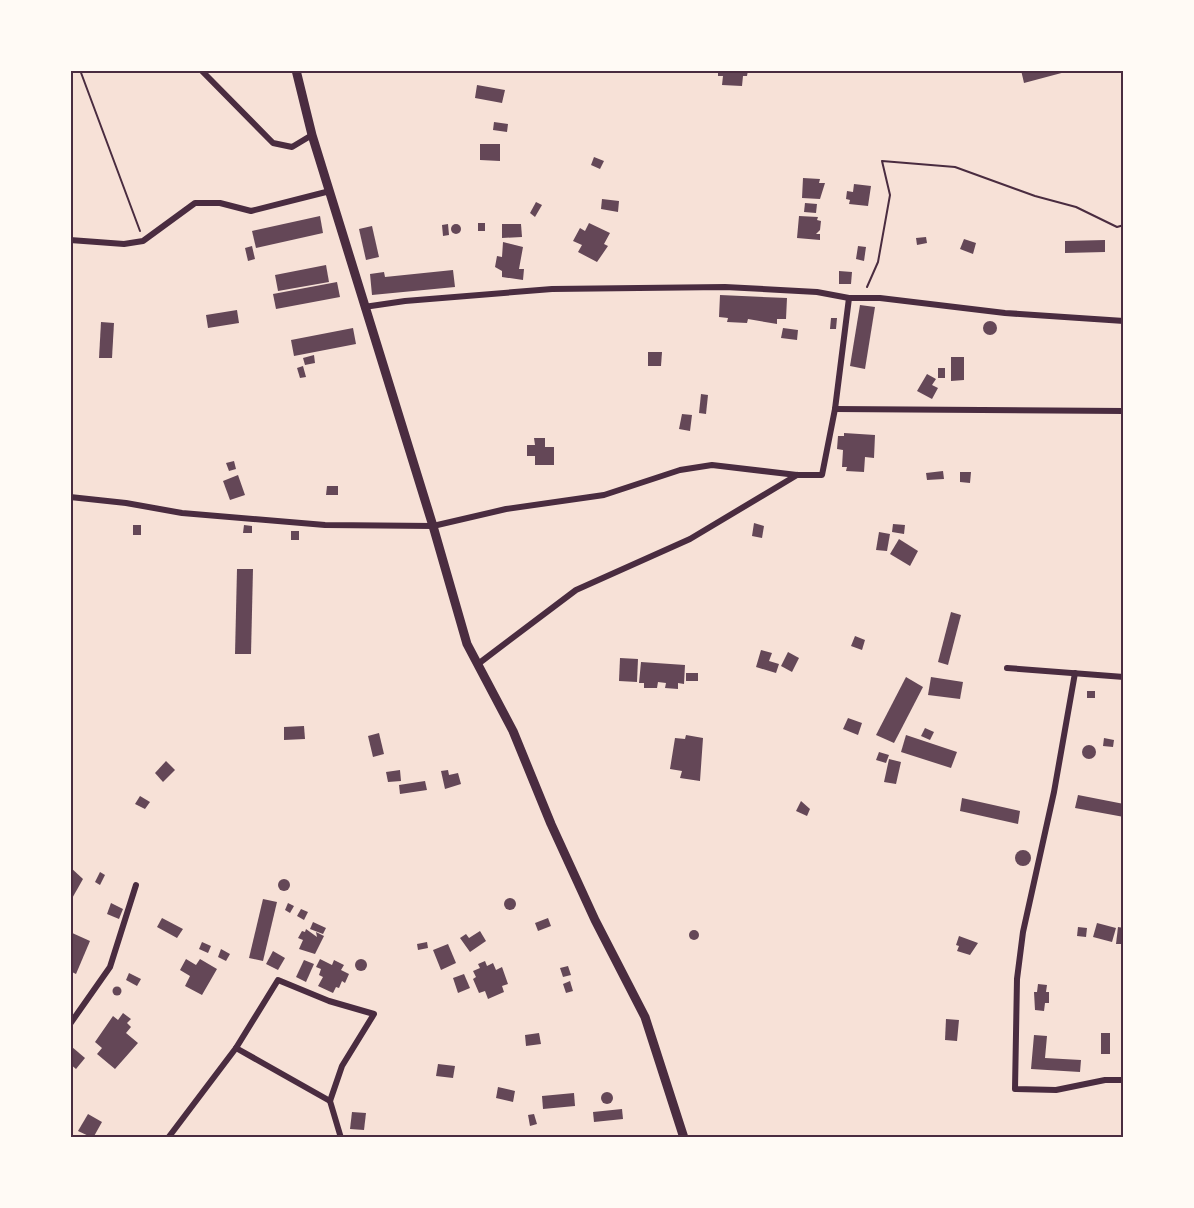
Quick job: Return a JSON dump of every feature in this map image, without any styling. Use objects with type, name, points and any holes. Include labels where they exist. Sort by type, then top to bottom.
[{"type":"street","points":[[201,70],[273,143],[292,147],[312,135]]},
{"type":"street","points":[[296,70],[312,135],[433,526],[467,644],[513,731],[551,824],[595,920],[645,1017],[684,1137]]},
{"type":"street","points":[[70,240],[124,244],[144,241],[195,203],[220,203],[251,211],[330,191]]},
{"type":"street","points":[[364,307],[469,295],[584,289],[725,287],[817,292],[849,298],[1005,313],[1124,321]]},
{"type":"street","points":[[70,497],[126,502],[182,513],[325,525],[433,526],[506,509],[604,495],[680,470],[712,465],[797,475],[822,475],[835,409],[849,298]]},
{"type":"street","points":[[835,409],[1124,411]]},
{"type":"street","points":[[478,664],[576,590],[690,539],[797,475]]},
{"type":"street","points":[[1007,668],[1124,677]]},
{"type":"street","points":[[1075,673],[1054,792],[1023,932],[1017,979],[1015,1089],[1056,1090],[1105,1080],[1124,1080]]},
{"type":"street","points":[[70,1024],[110,967],[136,885]]},
{"type":"street","points":[[168,1137],[236,1048],[278,980],[329,1001],[374,1014],[342,1066],[330,1101],[341,1137]]},
{"type":"street","points":[[236,1048],[330,1101]]},
{"type":"path","points":[[80,70],[144,241]]},
{"type":"path","points":[[863,298],[878,262],[890,195],[882,161],[955,167],[1035,196],[1076,207],[1117,227],[1124,225]]},
{"type":"building","points":[[718,70],[748,70],[747,76],[743,76],[742,86],[722,85],[723,76],[718,76]]},
{"type":"building","points":[[1021,70],[1069,70],[1069,71],[1024,83]]},
{"type":"building","points":[[477,85],[505,90],[502,103],[475,98]]},
{"type":"building","points":[[494,122],[508,124],[507,132],[493,130]]},
{"type":"building","points":[[480,144],[500,144],[500,161],[480,160]]},
{"type":"building","points":[[594,157],[604,161],[600,169],[591,165]]},
{"type":"building","points":[[803,178],[820,179],[819,183],[825,183],[820,199],[802,198]]},
{"type":"building","points":[[854,184],[871,186],[868,206],[849,204],[850,200],[846,199],[847,191],[853,192]]},
{"type":"building","points":[[602,199],[619,201],[618,212],[601,209]]},
{"type":"building","points":[[536,202],[542,205],[535,217],[530,213]]},
{"type":"building","points":[[805,203],[817,204],[816,213],[804,212]]},
{"type":"building","points":[[320,216],[323,233],[256,248],[252,231]]},
{"type":"building","points":[[799,216],[818,217],[817,220],[821,221],[820,230],[816,234],[820,234],[820,240],[797,238]]},
{"type":"building","points":[[478,223],[485,223],[485,231],[478,231]]},
{"type":"building","points":[[589,223],[610,233],[604,244],[608,246],[597,262],[578,252],[582,245],[573,241],[580,228],[585,231]]},
{"type":"building","points":[[448,224],[449,235],[443,236],[442,225]]},
{"type":"building","points":[[456,224],[460,225],[460,233],[456,234],[452,233],[451,229],[452,225]]},
{"type":"building","points":[[502,224],[521,224],[522,237],[502,238]]},
{"type":"building","points":[[372,226],[379,257],[366,260],[359,229]]},
{"type":"building","points":[[926,237],[927,243],[917,245],[916,238]]},
{"type":"building","points":[[964,239],[976,243],[973,254],[960,249]]},
{"type":"building","points":[[1105,240],[1105,252],[1065,253],[1065,241]]},
{"type":"building","points":[[503,242],[523,247],[519,269],[524,269],[523,280],[502,277],[502,271],[495,267],[497,256],[502,257]]},
{"type":"building","points":[[252,246],[255,259],[248,261],[245,248]]},
{"type":"building","points":[[858,246],[866,247],[864,261],[856,259]]},
{"type":"building","points":[[326,265],[329,282],[278,291],[275,275]]},
{"type":"building","points":[[453,270],[455,287],[372,295],[370,274],[384,272],[385,277]]},
{"type":"building","points":[[839,271],[852,272],[851,284],[839,284]]},
{"type":"building","points":[[337,282],[340,297],[276,309],[273,294]]},
{"type":"building","points":[[720,295],[787,298],[786,319],[777,319],[777,324],[748,319],[747,323],[727,322],[728,318],[719,317]]},
{"type":"building","points":[[860,305],[875,307],[865,369],[850,366]]},
{"type":"building","points":[[237,310],[239,323],[208,328],[206,315]]},
{"type":"building","points":[[831,318],[837,318],[836,329],[830,329]]},
{"type":"building","points":[[990,321],[995,323],[997,328],[995,333],[990,335],[985,333],[983,328],[985,323]]},
{"type":"building","points":[[101,322],[114,323],[112,358],[99,358]]},
{"type":"building","points":[[353,328],[356,344],[294,356],[291,340]]},
{"type":"building","points":[[783,328],[798,330],[797,340],[781,338]]},
{"type":"building","points":[[648,352],[662,352],[661,366],[648,366]]},
{"type":"building","points":[[314,355],[315,363],[305,365],[303,358]]},
{"type":"building","points":[[951,357],[964,357],[964,380],[951,381]]},
{"type":"building","points":[[303,366],[306,377],[300,378],[297,368]]},
{"type":"building","points":[[938,368],[945,368],[945,378],[938,378]]},
{"type":"building","points":[[927,374],[936,379],[932,385],[938,388],[932,399],[917,391]]},
{"type":"building","points":[[701,394],[708,395],[706,414],[699,413]]},
{"type":"building","points":[[682,414],[692,415],[690,431],[679,429]]},
{"type":"building","points":[[844,433],[875,435],[874,458],[865,457],[864,472],[846,471],[847,467],[842,467],[843,450],[837,449],[838,436],[844,436]]},
{"type":"building","points":[[534,438],[545,438],[545,447],[554,447],[554,465],[535,465],[535,456],[527,456],[527,445],[535,445]]},
{"type":"building","points":[[234,461],[236,469],[229,471],[226,463]]},
{"type":"building","points":[[943,471],[944,479],[927,480],[926,473]]},
{"type":"building","points":[[960,472],[971,472],[970,483],[960,482]]},
{"type":"building","points":[[238,475],[245,495],[230,500],[223,481]]},
{"type":"building","points":[[327,486],[338,486],[338,495],[326,495]]},
{"type":"building","points":[[754,523],[764,526],[762,538],[752,536]]},
{"type":"building","points":[[893,524],[905,525],[904,534],[892,532]]},
{"type":"building","points":[[133,525],[141,525],[141,535],[133,535]]},
{"type":"building","points":[[244,525],[252,526],[252,533],[243,533]]},
{"type":"building","points":[[291,531],[299,531],[299,540],[291,540]]},
{"type":"building","points":[[879,532],[890,534],[887,551],[876,550]]},
{"type":"building","points":[[899,539],[918,551],[910,566],[890,554]]},
{"type":"building","points":[[237,569],[253,569],[251,654],[235,654]]},
{"type":"building","points":[[951,612],[961,615],[948,665],[938,662]]},
{"type":"building","points":[[855,636],[865,640],[862,650],[851,646]]},
{"type":"building","points":[[761,650],[772,653],[769,661],[779,664],[776,673],[756,667]]},
{"type":"building","points":[[788,652],[799,658],[792,672],[781,666]]},
{"type":"building","points":[[620,658],[638,659],[637,682],[619,681]]},
{"type":"building","points":[[641,662],[685,665],[684,684],[678,683],[678,689],[665,688],[666,683],[658,682],[657,688],[644,688],[644,683],[639,683]]},
{"type":"building","points":[[686,673],[698,673],[698,681],[686,681]]},
{"type":"building","points":[[906,677],[923,687],[894,743],[876,735]]},
{"type":"building","points":[[931,677],[963,682],[960,699],[928,695]]},
{"type":"building","points":[[1087,691],[1095,691],[1095,698],[1087,698]]},
{"type":"building","points":[[848,718],[862,723],[858,735],[843,729]]},
{"type":"building","points":[[304,726],[305,739],[284,740],[284,727]]},
{"type":"building","points":[[925,728],[934,732],[930,740],[921,736]]},
{"type":"building","points":[[379,733],[384,754],[373,757],[368,736]]},
{"type":"building","points":[[686,735],[703,738],[700,781],[680,778],[682,771],[670,769],[675,738],[685,739]]},
{"type":"building","points":[[906,735],[957,752],[951,768],[901,752]]},
{"type":"building","points":[[1104,738],[1114,740],[1113,747],[1103,746]]},
{"type":"building","points":[[1086,745],[1092,745],[1096,752],[1092,759],[1086,759],[1082,755],[1082,749]]},
{"type":"building","points":[[879,752],[889,755],[886,763],[876,760]]},
{"type":"building","points":[[889,759],[901,762],[896,784],[884,782]]},
{"type":"building","points":[[166,761],[175,770],[163,782],[155,773]]},
{"type":"building","points":[[400,770],[401,781],[388,782],[386,772]]},
{"type":"building","points":[[448,770],[449,775],[458,773],[461,784],[445,789],[441,771]]},
{"type":"building","points":[[425,781],[427,790],[400,794],[399,785]]},
{"type":"building","points":[[1078,795],[1124,804],[1124,817],[1075,808]]},
{"type":"building","points":[[140,796],[150,802],[145,809],[135,804]]},
{"type":"building","points":[[962,798],[1020,811],[1018,824],[960,811]]},
{"type":"building","points":[[801,801],[810,809],[807,816],[796,811]]},
{"type":"building","points":[[1020,850],[1026,850],[1031,858],[1029,864],[1020,866],[1015,861],[1015,855]]},
{"type":"building","points":[[70,867],[83,879],[70,902]]},
{"type":"building","points":[[100,872],[105,875],[100,885],[95,882]]},
{"type":"building","points":[[286,879],[289,880],[289,890],[282,891],[279,890],[278,883],[279,880]]},
{"type":"building","points":[[512,898],[515,899],[515,909],[508,910],[505,909],[504,902],[505,899]]},
{"type":"building","points":[[263,899],[277,902],[263,961],[249,958]]},
{"type":"building","points":[[111,903],[123,909],[119,919],[107,914]]},
{"type":"building","points":[[288,903],[294,906],[290,913],[285,910]]},
{"type":"building","points":[[301,909],[308,912],[304,920],[297,916]]},
{"type":"building","points":[[162,918],[183,929],[177,938],[157,927]]},
{"type":"building","points":[[548,918],[551,926],[538,931],[535,923]]},
{"type":"building","points":[[313,922],[326,928],[323,934],[310,929]]},
{"type":"building","points":[[1097,923],[1116,928],[1112,942],[1093,937]]},
{"type":"building","points":[[1078,927],[1087,928],[1086,937],[1077,936]]},
{"type":"building","points":[[1118,927],[1124,928],[1124,944],[1116,944]]},
{"type":"building","points":[[306,929],[317,937],[316,932],[324,936],[315,954],[299,949],[303,940],[298,938]]},
{"type":"building","points":[[694,930],[699,935],[694,940],[689,935]]},
{"type":"building","points":[[480,931],[486,941],[470,952],[460,938],[466,934],[469,938]]},
{"type":"building","points":[[70,932],[90,941],[76,974],[70,971]]},
{"type":"building","points":[[959,936],[978,943],[970,955],[957,951]]},
{"type":"building","points":[[202,942],[211,946],[208,953],[199,949]]},
{"type":"building","points":[[427,942],[428,948],[418,950],[417,944]]},
{"type":"building","points":[[448,944],[456,963],[441,970],[433,950]]},
{"type":"building","points":[[221,949],[230,954],[226,961],[218,957]]},
{"type":"building","points":[[273,951],[285,958],[278,970],[266,964]]},
{"type":"building","points":[[186,959],[196,965],[200,959],[217,969],[202,995],[185,986],[190,976],[180,970]]},
{"type":"building","points":[[320,959],[332,965],[334,960],[344,965],[341,970],[349,974],[345,983],[342,981],[333,993],[318,986],[323,977],[319,975],[321,969],[316,967]]},
{"type":"building","points":[[363,959],[366,960],[366,970],[359,971],[356,970],[355,963],[356,960]]},
{"type":"building","points":[[304,960],[314,964],[306,982],[296,977]]},
{"type":"building","points":[[485,961],[487,966],[493,963],[496,970],[502,967],[508,984],[502,986],[504,992],[488,999],[485,991],[479,993],[473,979],[476,977],[473,971],[480,968],[478,964]]},
{"type":"building","points":[[568,966],[571,975],[563,977],[560,968]]},
{"type":"building","points":[[129,973],[141,979],[137,986],[126,980]]},
{"type":"building","points":[[464,974],[470,988],[458,993],[453,978]]},
{"type":"building","points":[[570,981],[573,991],[566,993],[563,984]]},
{"type":"building","points":[[1038,984],[1047,985],[1046,992],[1049,992],[1049,1003],[1045,1003],[1044,1011],[1035,1010],[1034,992],[1037,992]]},
{"type":"building","points":[[117,986],[122,991],[117,996],[112,991]]},
{"type":"building","points":[[123,1013],[131,1019],[127,1023],[131,1027],[126,1033],[138,1043],[115,1069],[97,1054],[102,1048],[95,1042],[113,1016],[118,1020]]},
{"type":"building","points":[[946,1019],[959,1020],[957,1041],[945,1040]]},
{"type":"building","points":[[539,1033],[541,1044],[526,1046],[525,1035]]},
{"type":"building","points":[[1101,1033],[1110,1033],[1110,1054],[1101,1054]]},
{"type":"building","points":[[1034,1035],[1047,1036],[1045,1058],[1081,1060],[1080,1072],[1031,1069]]},
{"type":"building","points":[[72,1047],[85,1058],[76,1069],[70,1064]]},
{"type":"building","points":[[438,1064],[455,1066],[453,1078],[436,1076]]},
{"type":"building","points":[[498,1087],[515,1091],[513,1102],[496,1098]]},
{"type":"building","points":[[609,1092],[612,1093],[612,1103],[605,1104],[602,1103],[601,1096],[602,1093]]},
{"type":"building","points":[[574,1093],[575,1106],[543,1109],[542,1096]]},
{"type":"building","points":[[622,1109],[623,1119],[594,1122],[593,1112]]},
{"type":"building","points":[[352,1112],[366,1113],[364,1130],[350,1129]]},
{"type":"building","points":[[88,1114],[102,1122],[93,1138],[78,1131]]},
{"type":"building","points":[[534,1114],[537,1124],[530,1126],[528,1115]]}]
